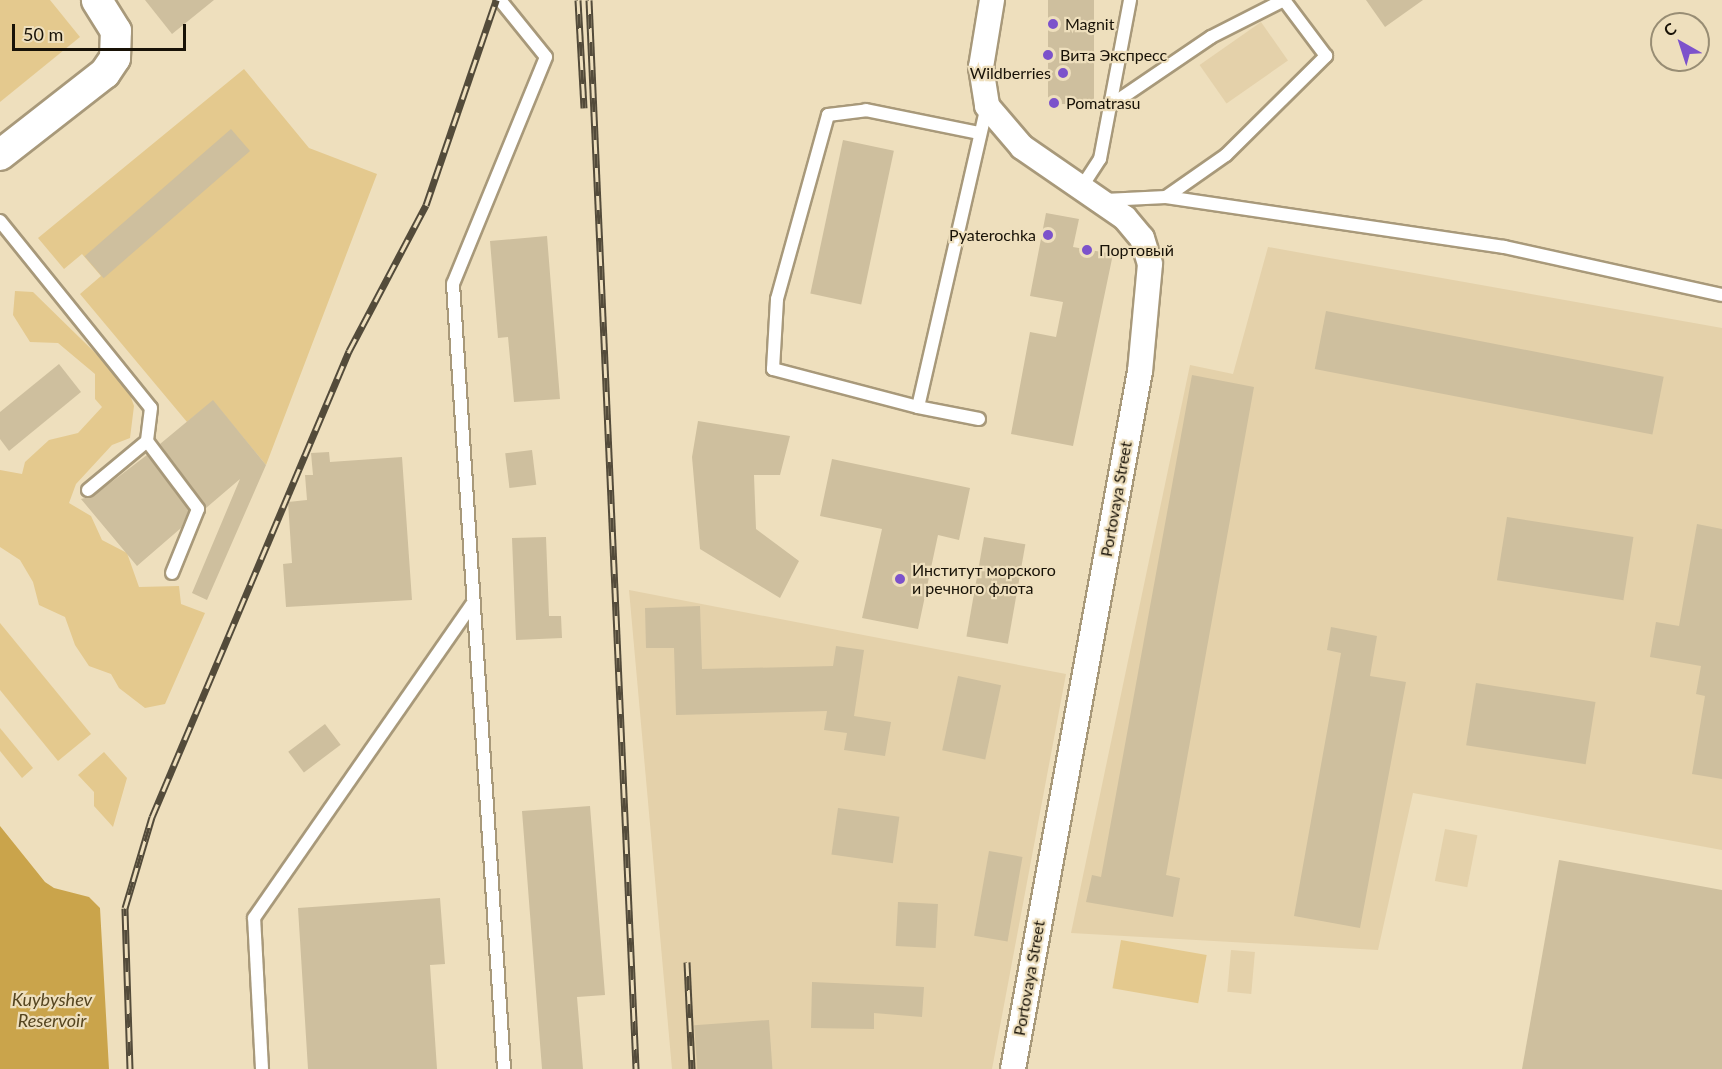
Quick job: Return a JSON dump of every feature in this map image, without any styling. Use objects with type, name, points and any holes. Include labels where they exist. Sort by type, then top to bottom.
[{"type":"street","points":[[0,155],[105,73],[115,58],[116,30],[97,0]]},
{"type":"street","points":[[987,106],[981,67],[992,0]]},
{"type":"street","name":"Portovaya Street","points":[[987,106],[1022,147],[1091,194],[1142,238],[1150,264],[1146,326],[1013,1069]]},
{"type":"lane","points":[[500,0],[546,57],[453,284],[504,1069]]},
{"type":"lane","points":[[1130,0],[1111,105],[1091,194],[1166,197],[1504,247],[1722,295]]},
{"type":"lane","points":[[1111,105],[1211,37],[1284,0],[1326,56],[1226,155],[1166,197]]},
{"type":"lane","points":[[918,407],[987,106]]},
{"type":"lane","points":[[979,133],[866,110],[828,115],[777,299],[773,369],[918,407],[979,419]]},
{"type":"lane","points":[[0,221],[151,408],[147,441],[88,490]]},
{"type":"lane","points":[[147,441],[198,509],[172,573]]},
{"type":"lane","points":[[262,1069],[254,918],[473,603]]},
{"type":"shaded area","points":[[0,0],[50,0],[80,37],[0,102]]},
{"type":"shaded area","points":[[1261,22],[1288,61],[1227,104],[1200,65]]},
{"type":"shaded area","points":[[244,69],[309,148],[377,174],[266,465],[213,401],[187,422],[80,294],[101,276],[82,254],[64,269],[38,238]]},
{"type":"shaded area","points":[[1268,247],[1722,328],[1722,850],[1413,793],[1378,950],[1071,933],[1190,365],[1233,374]]},
{"type":"shaded area","points":[[15,291],[33,292],[126,383],[134,406],[130,438],[112,445],[76,484],[69,503],[91,516],[102,540],[127,553],[139,587],[179,586],[181,604],[205,613],[165,704],[145,708],[119,688],[111,674],[89,666],[75,645],[65,617],[39,605],[33,582],[20,560],[0,547],[0,470],[22,474],[25,462],[49,440],[78,433],[102,407],[95,399],[95,374],[58,343],[30,342],[13,315]]},
{"type":"shaded area","points":[[629,590],[1066,674],[992,1069],[672,1069]]},
{"type":"shaded area","points":[[0,623],[91,734],[58,761],[0,690]]},
{"type":"shaded area","points":[[0,728],[33,768],[22,778],[0,751]]},
{"type":"shaded area","points":[[104,752],[127,778],[113,827],[94,806],[94,792],[78,775]]},
{"type":"shaded area","points":[[1445,829],[1477,835],[1467,887],[1435,881]]},
{"type":"shaded area","points":[[1121,940],[1207,955],[1198,1003],[1112,988]]},
{"type":"shaded area","points":[[1231,950],[1255,952],[1251,994],[1227,992]]},
{"type":"water","name":"Kuybyshev Reservoir","points":[[0,826],[45,882],[54,888],[89,897],[100,908],[109,1069],[0,1069]]},
{"type":"building","points":[[145,0],[214,0],[172,34]]},
{"type":"building","points":[[1048,0],[1094,0],[1094,104],[1048,104]]},
{"type":"building","points":[[1366,0],[1423,0],[1385,27]]},
{"type":"building","points":[[231,129],[250,151],[104,278],[85,256]]},
{"type":"building","points":[[843,140],[894,151],[861,304],[810,294]]},
{"type":"building","points":[[1046,213],[1079,219],[1073,247],[1113,254],[1073,446],[1011,434],[1030,332],[1056,337],[1063,302],[1030,296]]},
{"type":"building","points":[[547,236],[560,399],[514,402],[508,337],[498,338],[490,241]]},
{"type":"building","points":[[1326,311],[1664,377],[1652,435],[1315,369]]},
{"type":"building","points":[[59,364],[81,392],[9,451],[0,439],[0,412]]},
{"type":"building","points":[[1192,375],[1254,387],[1166,875],[1180,878],[1173,917],[1086,902],[1092,875],[1101,877]]},
{"type":"building","points":[[213,400],[266,465],[207,600],[192,593],[240,479],[206,508],[160,444]]},
{"type":"building","points":[[698,421],[790,436],[780,475],[754,475],[756,529],[799,561],[780,598],[700,549],[692,457]]},
{"type":"building","points":[[532,450],[536,485],[509,488],[505,453]]},
{"type":"building","points":[[329,452],[330,462],[402,457],[412,600],[286,607],[283,564],[292,563],[288,502],[307,500],[305,475],[313,475],[311,453]]},
{"type":"building","points":[[147,455],[189,510],[181,528],[137,566],[81,499],[93,496]]},
{"type":"building","name":"Институт морского и речного флота","points":[[832,459],[970,488],[959,540],[938,535],[918,629],[862,618],[882,529],[820,516]]},
{"type":"building","points":[[1507,517],[1633,537],[1623,600],[1497,580]]},
{"type":"building","points":[[1697,524],[1722,529],[1722,779],[1692,774],[1705,696],[1696,694],[1701,666],[1650,657],[1656,622],[1679,626]]},
{"type":"building","points":[[546,537],[549,616],[561,616],[562,638],[516,640],[512,538]]},
{"type":"building","points":[[984,537],[1025,544],[1008,644],[966,636]]},
{"type":"building","points":[[700,606],[702,669],[833,666],[836,646],[864,650],[854,716],[891,722],[885,756],[844,750],[847,733],[824,730],[827,711],[676,715],[674,648],[646,648],[645,608]]},
{"type":"building","points":[[1331,627],[1377,636],[1370,676],[1406,682],[1360,928],[1294,916],[1341,653],[1327,650]]},
{"type":"building","points":[[958,676],[1001,685],[985,759],[942,750]]},
{"type":"building","points":[[1476,683],[1596,702],[1586,764],[1466,745]]},
{"type":"building","points":[[325,724],[341,745],[304,772],[288,752]]},
{"type":"building","points":[[590,806],[605,995],[577,997],[583,1069],[542,1069],[522,811]]},
{"type":"building","points":[[838,808],[899,817],[893,863],[831,855]]},
{"type":"building","points":[[989,851],[1022,857],[1008,942],[974,936]]},
{"type":"building","points":[[1559,860],[1722,890],[1722,1069],[1522,1069]]},
{"type":"building","points":[[440,898],[445,964],[430,965],[437,1069],[308,1069],[298,908]]},
{"type":"building","points":[[898,902],[938,904],[936,948],[896,946]]},
{"type":"building","points":[[812,982],[924,987],[922,1017],[874,1013],[874,1029],[811,1028]]},
{"type":"building","points":[[769,1020],[772,1069],[697,1069],[694,1025]]},
{"type":"railway","points":[[130,1069],[125,908],[152,817],[349,351],[426,205],[496,0]]},
{"type":"railway","points":[[578,0],[584,108]]},
{"type":"railway","points":[[589,0],[636,1069]]},
{"type":"railway","points":[[687,962],[692,1069]]},
{"type":"place","name":"Magnit","points":[[1053,24]]},
{"type":"place","name":"Вита Экспресс","points":[[1048,55]]},
{"type":"place","name":"Wildberries","points":[[1063,73]]},
{"type":"place","name":"Pomatrasu","points":[[1054,103]]},
{"type":"place","name":"Pyaterochka","points":[[1048,235]]},
{"type":"place","name":"Портовый","points":[[1087,250]]},
{"type":"place","name":"Институт морского и речного флота","points":[[900,579]]}]
